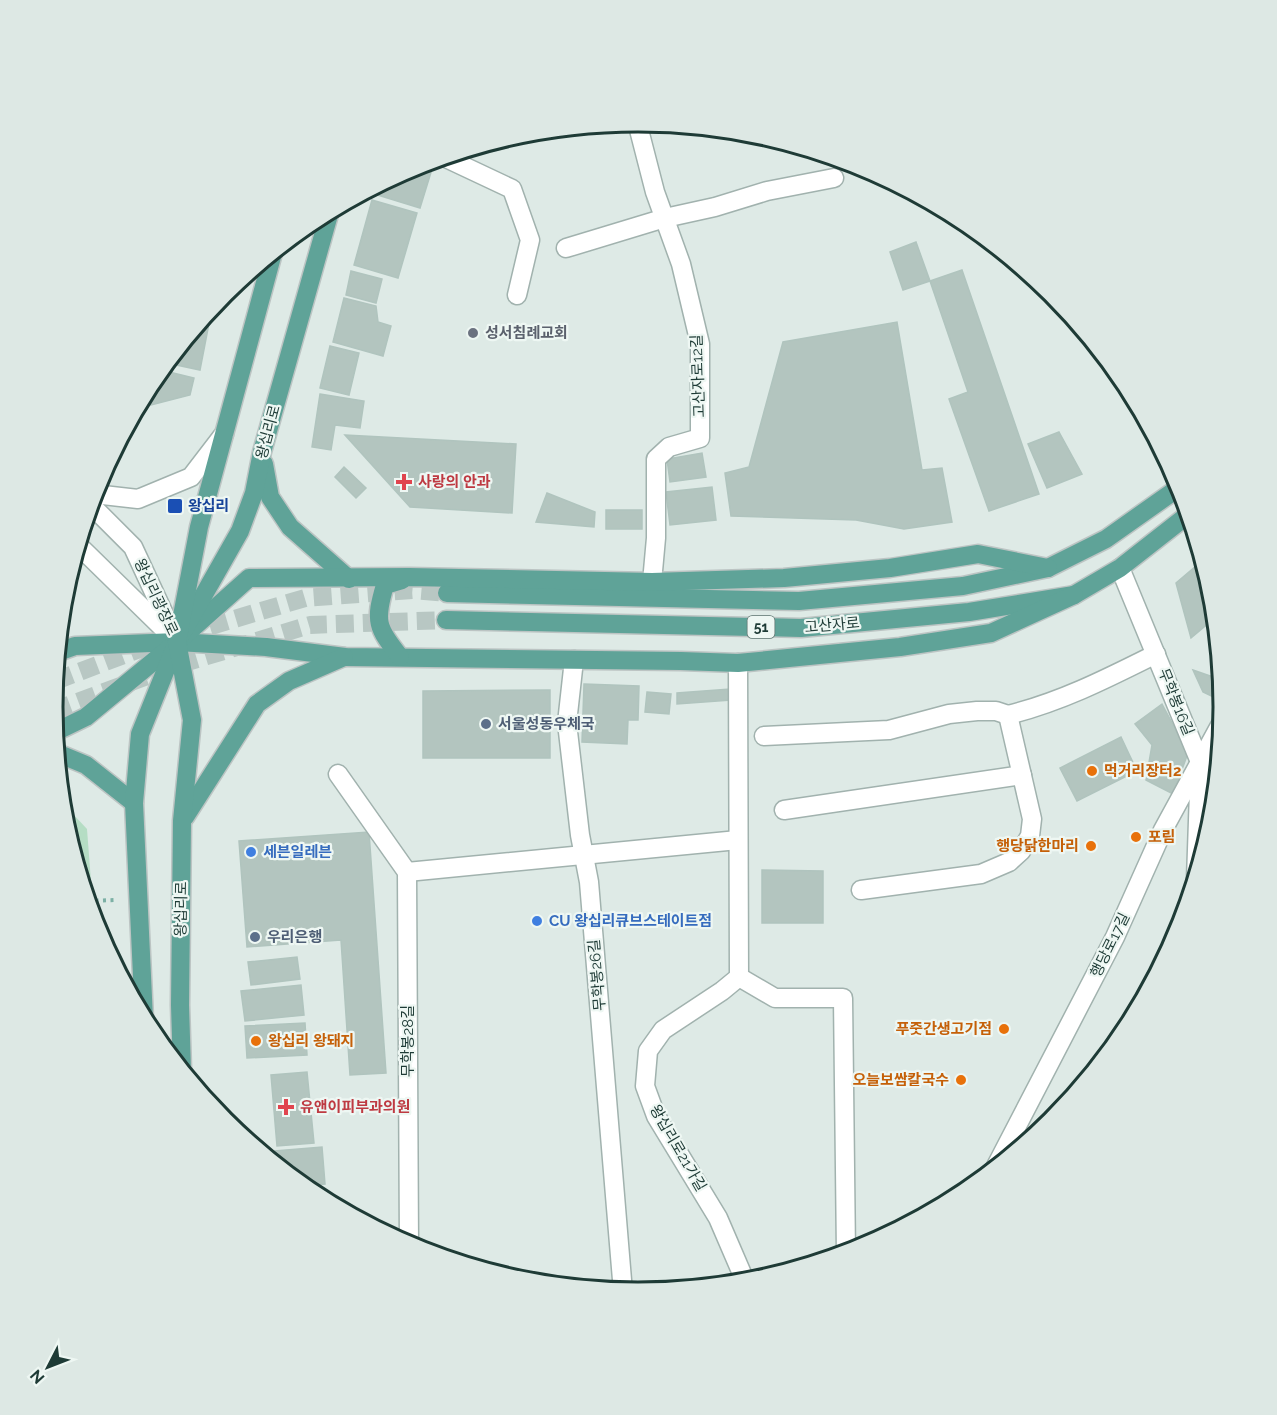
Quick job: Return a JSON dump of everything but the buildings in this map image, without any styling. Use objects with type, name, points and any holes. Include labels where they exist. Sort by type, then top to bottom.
[{"type":"main road","name":"왕십리로","points":[[140,994],[134,803],[141,734],[177,642],[240,531],[254,493],[262,452],[326,225]]},
{"type":"main road","name":"왕십리로","points":[[182,1057],[182,821],[192,720],[177,642],[199,527],[269,266]]},
{"type":"main road","points":[[262,452],[270,497],[290,527],[349,579]]},
{"type":"main road","name":"고산자로","points":[[447,593],[799,601],[963,586],[1048,568],[1106,539],[1172,492]]},
{"type":"main road","name":"고산자로","points":[[446,620],[801,628],[969,612],[1074,595],[1119,568],[1182,520]]},
{"type":"main road","points":[[64,728],[86,717],[177,642],[249,578],[409,577],[652,582],[784,578],[890,568],[978,554],[1048,568]]},
{"type":"main road","points":[[400,657],[384,636],[377,612],[385,585],[409,577]]},
{"type":"main road","points":[[66,649],[75,646],[177,642],[266,647],[345,657],[738,663],[900,647],[991,633],[1074,595]]},
{"type":"main road","points":[[182,821],[257,704],[289,681],[345,657]]},
{"type":"main road","points":[[65,756],[87,765],[134,803]]},
{"type":"street","name":"고산자로12길","points":[[640,132],[656,192],[681,264],[700,344],[700,438],[669,447],[656,459],[657,538],[652,582]]},
{"type":"street","points":[[456,162],[512,189],[530,240],[518,295]]},
{"type":"street","points":[[566,248],[665,218],[715,207],[767,191],[834,178]]},
{"type":"street","points":[[104,495],[138,499],[191,477],[224,434]]},
{"type":"street","name":"왕십리광장로","points":[[98,512],[133,547],[177,642]]},
{"type":"street","name":"왕십리광장로","points":[[85,552],[177,642]]},
{"type":"street","name":"무학봉16길","points":[[1119,568],[1200,762],[1197,843]]},
{"type":"street","points":[[764,736],[889,730],[949,714],[977,711],[996,711],[1008,715],[1052,702],[1090,687],[1156,654]]},
{"type":"street","name":"무학봉26길","points":[[574,660],[567,723],[589,882],[622,1283]]},
{"type":"street","points":[[738,663],[739,978],[775,998],[843,998],[846,1244]]},
{"type":"street","points":[[861,890],[981,874],[1010,862],[1021,851],[1030,836],[1031,810],[1008,715]]},
{"type":"street","name":"행당로17길","points":[[1003,1152],[1115,938],[1163,830],[1213,740]]},
{"type":"street","points":[[339,774],[407,872],[738,840]]},
{"type":"street","points":[[784,810],[1022,775]]},
{"type":"street","name":"무학봉28길","points":[[407,872],[409,1235]]},
{"type":"street","name":"왕십리로21가길","points":[[739,978],[663,1030],[648,1051],[645,1086],[656,1116],[718,1218],[742,1273]]},
{"type":"path","points":[[97,901],[116,900]]},
{"type":"green space","points":[[73,814],[87,829],[91,882]]},
{"type":"tunnel","points":[[184,634],[305,598],[412,590],[447,593]]},
{"type":"tunnel","points":[[63,707],[174,666],[310,625],[446,620]]},
{"type":"tunnel","points":[[64,678],[153,644]]},
{"type":"place","name":"성서침례교회","points":[[473,333]]},
{"type":"place","name":"사랑의 안과","points":[[404,482]]},
{"type":"place","name":"왕십리","points":[[175,506]]},
{"type":"place","name":"서울성동우체국","points":[[486,724]]},
{"type":"place","name":"먹거리장터2","points":[[1092,771]]},
{"type":"place","name":"포림","points":[[1136,837]]},
{"type":"place","name":"행당닭한마리","points":[[1091,846]]},
{"type":"place","name":"세븐일레븐","points":[[251,852]]},
{"type":"place","name":"CU 왕십리큐브스테이트점","points":[[537,921]]},
{"type":"place","name":"우리은행","points":[[255,937]]},
{"type":"place","name":"푸줏간생고기점","points":[[1004,1029]]},
{"type":"place","name":"왕십리 왕돼지","points":[[256,1041]]},
{"type":"place","name":"오늘보쌈칼국수","points":[[961,1080]]},
{"type":"place","name":"유앤이피부과의원","points":[[286,1107]]}]
